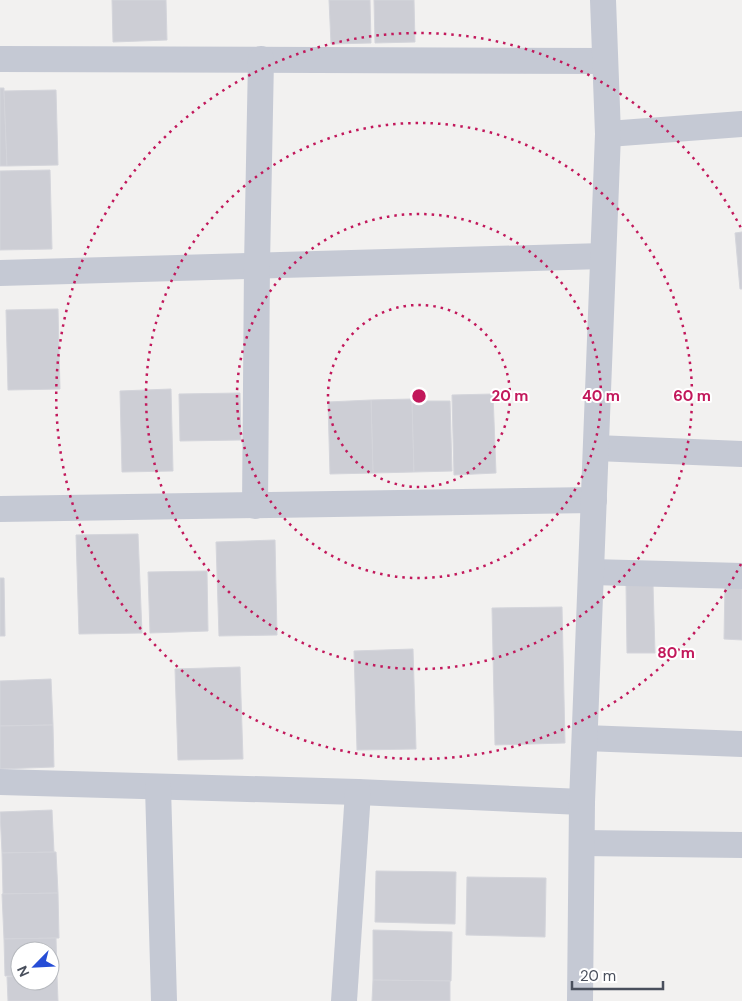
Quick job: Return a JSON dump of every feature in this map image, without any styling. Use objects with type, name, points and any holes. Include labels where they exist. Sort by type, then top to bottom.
[{"type":"street","points":[[580,1001],[582,802],[608,134],[603,0]]},
{"type":"street","points":[[0,58],[605,61]]},
{"type":"street","points":[[255,506],[261,60]]},
{"type":"street","points":[[608,134],[742,124]]},
{"type":"street","points":[[0,273],[603,256]]},
{"type":"street","points":[[596,448],[742,454]]},
{"type":"street","points":[[0,510],[594,500]]},
{"type":"street","points":[[591,572],[742,576]]},
{"type":"street","points":[[585,738],[742,744]]},
{"type":"street","points":[[0,782],[358,792],[582,802]]},
{"type":"street","points":[[158,787],[164,1001]]},
{"type":"street","points":[[344,1001],[358,792]]},
{"type":"street","points":[[582,843],[742,845]]},
{"type":"building","points":[[112,0],[166,0],[167,40],[113,42]]},
{"type":"building","points":[[329,0],[370,0],[371,43],[331,44]]},
{"type":"building","points":[[374,0],[414,0],[415,42],[375,43]]},
{"type":"building","points":[[0,88],[4,88],[7,166],[0,166]]},
{"type":"building","points":[[56,90],[58,165],[7,166],[4,91]]},
{"type":"building","points":[[50,170],[52,249],[0,250],[0,171]]},
{"type":"building","points":[[742,232],[742,289],[740,289],[735,233]]},
{"type":"building","points":[[58,309],[60,389],[8,390],[6,310]]},
{"type":"building","points":[[171,389],[173,471],[122,472],[120,391]]},
{"type":"building","points":[[240,393],[241,440],[180,441],[179,394]]},
{"type":"building","points":[[493,394],[496,473],[454,475],[452,395]]},
{"type":"building","points":[[412,399],[414,472],[373,473],[371,400]]},
{"type":"building","points":[[371,400],[373,473],[330,474],[328,402]]},
{"type":"building","points":[[412,401],[450,401],[452,471],[414,472]]},
{"type":"building","points":[[138,534],[142,633],[79,634],[76,535]]},
{"type":"building","points":[[275,540],[277,635],[219,636],[216,542]]},
{"type":"building","points":[[207,571],[208,631],[150,633],[148,572]]},
{"type":"building","points":[[0,578],[4,578],[5,636],[0,636]]},
{"type":"building","points":[[626,584],[653,584],[655,653],[627,653]]},
{"type":"building","points":[[725,584],[742,585],[742,640],[724,639]]},
{"type":"building","points":[[562,607],[565,743],[495,745],[492,608]]},
{"type":"building","points":[[413,649],[416,749],[357,750],[354,651]]},
{"type":"building","points":[[240,667],[243,759],[178,760],[175,669]]},
{"type":"building","points":[[51,679],[53,725],[0,726],[0,681]]},
{"type":"building","points":[[53,725],[54,767],[0,769],[0,726]]},
{"type":"building","points":[[52,810],[54,852],[2,853],[0,812]]},
{"type":"building","points":[[56,852],[58,893],[3,894],[2,853]]},
{"type":"building","points":[[376,871],[456,872],[455,924],[375,922]]},
{"type":"building","points":[[467,877],[546,878],[545,937],[466,935]]},
{"type":"building","points":[[58,893],[59,938],[4,939],[2,894]]},
{"type":"building","points":[[373,930],[452,932],[451,981],[373,980]]},
{"type":"building","points":[[56,938],[56,941],[10,941],[10,976],[5,976],[4,939]]},
{"type":"building","points":[[7,977],[10,977],[10,991],[58,991],[58,1001],[8,1001]]},
{"type":"building","points":[[373,980],[450,981],[450,1001],[372,1001]]}]
